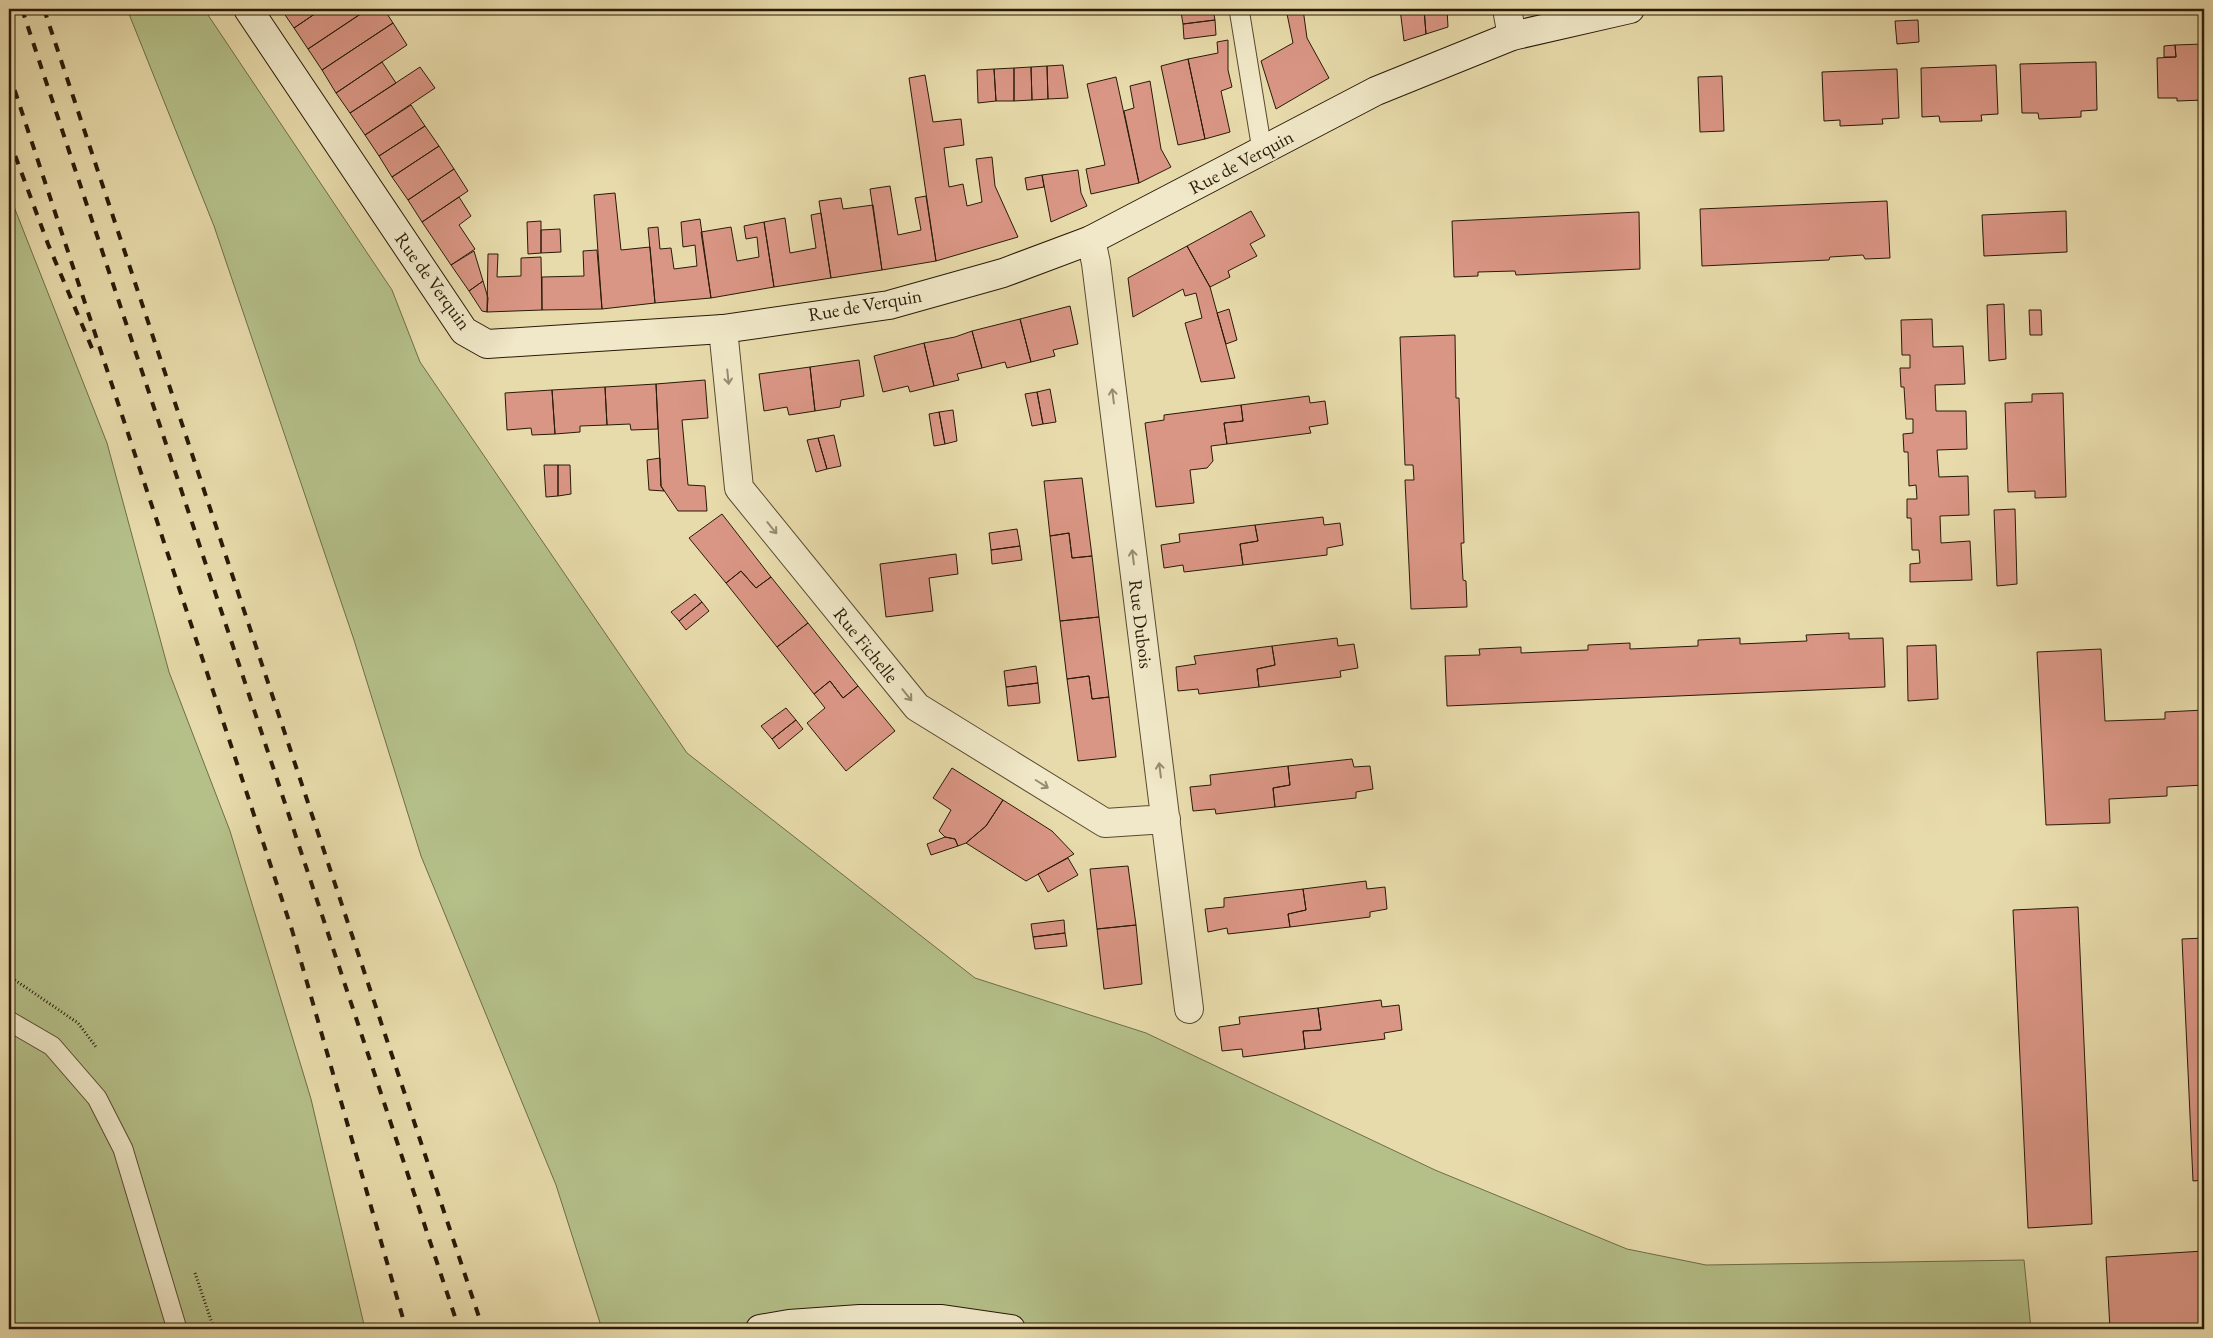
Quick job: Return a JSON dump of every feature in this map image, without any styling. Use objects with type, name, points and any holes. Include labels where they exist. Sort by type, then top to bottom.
[{"type":"street","name":"Rue de Verquin","points":[[248,9],[464,331],[487,344],[723,329],[889,305],[1003,273],[1091,240],[1376,91],[1512,36],[1630,9]]},
{"type":"street","points":[[1507,9],[1512,36]]},
{"type":"street","name":"Rue Dubois","points":[[1091,240],[1096,263],[1189,1009]]},
{"type":"street","name":"Rue Fichelle","points":[[723,329],[739,488],[917,707],[1105,823],[1166,819]]},
{"type":"street","points":[[760,1329],[789,1324],[860,1319],[942,1319],[1011,1329]]},
{"type":"lane","points":[[1239,9],[1262,150]]},
{"type":"lane","points":[[9,1020],[52,1046],[97,1098],[123,1149],[177,1329]]},
{"type":"green space","points":[[127,9],[204,9],[392,290],[420,362],[687,753],[975,978],[1146,1033],[1435,1170],[1627,1249],[1706,1265],[2024,1260],[2031,1329],[602,1329],[556,1185],[421,856],[354,640],[214,226]]},
{"type":"green space","points":[[9,194],[107,443],[169,672],[230,831],[311,1099],[365,1329],[9,1329]]},
{"type":"building","points":[[281,9],[322,9],[294,28]]},
{"type":"building","points":[[322,9],[368,9],[308,49],[294,28]]},
{"type":"building","points":[[368,9],[384,9],[393,23],[322,70],[308,49]]},
{"type":"building","points":[[1213,9],[1215,20],[1183,24],[1181,12]]},
{"type":"building","points":[[1286,9],[1303,9],[1307,38],[1329,78],[1276,109],[1261,61],[1293,43]]},
{"type":"building","points":[[1400,9],[1424,9],[1426,34],[1404,41]]},
{"type":"building","points":[[1424,9],[1447,9],[1448,27],[1426,34]]},
{"type":"building","points":[[1215,20],[1216,35],[1184,39],[1183,24]]},
{"type":"building","points":[[1918,20],[1919,42],[1897,44],[1895,21]]},
{"type":"building","points":[[393,23],[407,45],[336,93],[322,70]]},
{"type":"building","points":[[1228,40],[1228,70],[1232,87],[1221,91],[1230,132],[1205,139],[1188,59],[1218,53],[1217,42]]},
{"type":"building","points":[[2203,44],[2204,100],[2177,101],[2177,98],[2158,98],[2157,58],[2176,57],[2175,45]]},
{"type":"building","points":[[2175,45],[2176,57],[2164,57],[2164,46]]},
{"type":"building","points":[[1188,59],[1205,139],[1178,145],[1161,66]]},
{"type":"building","points":[[382,62],[396,83],[350,113],[336,93]]},
{"type":"building","points":[[2096,62],[2097,110],[2081,111],[2081,117],[2039,119],[2038,113],[2022,113],[2020,64]]},
{"type":"building","points":[[1063,65],[1068,98],[1048,99],[1047,66]]},
{"type":"building","points":[[1996,65],[1998,114],[1981,115],[1982,121],[1940,122],[1939,116],[1922,117],[1921,68]]},
{"type":"building","points":[[1047,66],[1048,99],[1032,100],[1031,67]]},
{"type":"building","points":[[420,67],[435,88],[365,135],[350,113]]},
{"type":"building","points":[[1031,67],[1032,100],[1014,101],[1014,68]]},
{"type":"building","points":[[1014,68],[1014,101],[996,101],[994,69]]},
{"type":"building","points":[[994,69],[996,101],[978,103],[977,70]]},
{"type":"building","points":[[1897,69],[1899,118],[1882,119],[1883,124],[1840,126],[1840,120],[1824,121],[1822,72]]},
{"type":"building","points":[[925,75],[933,122],[961,119],[964,145],[944,148],[949,187],[963,184],[967,206],[982,202],[976,159],[992,157],[995,186],[1018,237],[936,261],[909,78]]},
{"type":"building","points":[[1722,76],[1724,131],[1700,132],[1698,77]]},
{"type":"building","points":[[1116,77],[1139,183],[1091,194],[1086,169],[1105,165],[1087,84]]},
{"type":"building","points":[[1150,81],[1161,149],[1171,167],[1139,183],[1124,111],[1134,108],[1130,86]]},
{"type":"building","points":[[411,105],[425,126],[379,156],[365,135]]},
{"type":"building","points":[[425,126],[439,146],[392,177],[379,156]]},
{"type":"building","points":[[439,146],[454,169],[408,200],[392,177]]},
{"type":"building","points":[[454,169],[468,191],[422,222],[408,200]]},
{"type":"building","points":[[1078,170],[1081,193],[1087,206],[1051,222],[1042,175]]},
{"type":"building","points":[[1042,175],[1044,187],[1027,190],[1025,178]]},
{"type":"building","points":[[890,186],[898,235],[921,230],[915,198],[926,196],[936,261],[882,270],[870,189]]},
{"type":"building","points":[[615,193],[621,250],[650,247],[655,303],[602,309],[594,195]]},
{"type":"building","points":[[459,197],[471,216],[459,225],[475,249],[451,265],[422,222]]},
{"type":"building","points":[[841,198],[843,209],[873,205],[882,270],[831,278],[819,201]]},
{"type":"building","points":[[1887,201],[1890,258],[1865,259],[1863,255],[1830,257],[1829,260],[1702,266],[1700,209]]},
{"type":"building","points":[[1251,211],[1265,236],[1250,244],[1257,256],[1228,271],[1230,277],[1210,287],[1187,246]]},
{"type":"building","points":[[2066,211],[2067,252],[1984,256],[1982,215]]},
{"type":"building","points":[[1639,212],[1640,269],[1516,275],[1515,271],[1478,272],[1478,276],[1454,277],[1452,221]]},
{"type":"building","points":[[821,213],[831,278],[774,287],[764,222],[785,218],[790,253],[816,248],[811,215]]},
{"type":"building","points":[[700,219],[711,298],[655,303],[648,228],[658,227],[660,249],[671,248],[674,269],[697,266],[695,245],[683,247],[681,222]]},
{"type":"building","points":[[541,221],[541,253],[528,254],[527,222]]},
{"type":"building","points":[[764,222],[774,287],[711,298],[701,232],[731,227],[737,261],[759,257],[757,237],[746,239],[744,226]]},
{"type":"building","points":[[560,229],[561,252],[541,253],[541,230]]},
{"type":"building","points":[[1187,246],[1210,287],[1235,378],[1201,382],[1185,323],[1202,318],[1196,293],[1185,296],[1183,289],[1133,317],[1128,278]]},
{"type":"building","points":[[597,250],[602,309],[542,310],[542,277],[584,276],[583,251]]},
{"type":"building","points":[[474,251],[483,281],[469,291],[451,265]]},
{"type":"building","points":[[488,254],[498,254],[497,277],[521,276],[521,258],[541,257],[542,310],[487,312]]},
{"type":"building","points":[[483,281],[488,298],[487,312],[482,311],[469,291]]},
{"type":"building","points":[[2004,304],[2006,359],[1989,361],[1987,305]]},
{"type":"building","points":[[1070,306],[1078,344],[1053,350],[1055,356],[1031,362],[1020,319]]},
{"type":"building","points":[[1229,309],[1237,340],[1226,344],[1217,313]]},
{"type":"building","points":[[2029,310],[2041,310],[2042,335],[2030,335]]},
{"type":"building","points":[[1020,319],[1031,362],[1007,368],[1005,362],[982,368],[972,331]]},
{"type":"building","points":[[1932,319],[1933,347],[1963,346],[1965,384],[1935,385],[1936,411],[1966,411],[1967,449],[1937,450],[1939,477],[1968,476],[1969,515],[1940,516],[1941,543],[1970,541],[1972,580],[1910,582],[1910,564],[1920,563],[1919,550],[1912,550],[1911,518],[1907,518],[1907,499],[1917,499],[1916,485],[1909,486],[1908,452],[1904,452],[1903,434],[1913,433],[1913,419],[1906,419],[1904,387],[1901,387],[1900,368],[1910,368],[1910,355],[1902,355],[1901,320]]},
{"type":"building","points":[[972,331],[982,368],[957,374],[959,380],[934,386],[924,343],[955,337]]},
{"type":"building","points":[[1455,335],[1456,398],[1459,398],[1464,543],[1461,543],[1467,607],[1411,609],[1405,480],[1414,480],[1413,465],[1405,465],[1400,337]]},
{"type":"building","points":[[924,343],[934,386],[910,392],[908,386],[883,392],[874,356]]},
{"type":"building","points":[[859,360],[864,396],[841,400],[840,407],[815,411],[810,367]]},
{"type":"building","points":[[810,367],[815,411],[789,415],[787,407],[764,411],[759,374]]},
{"type":"building","points":[[705,380],[708,418],[682,420],[688,485],[705,486],[707,511],[678,511],[661,486],[656,384]]},
{"type":"building","points":[[656,384],[658,429],[631,430],[630,424],[607,425],[605,387]]},
{"type":"building","points":[[605,387],[607,425],[580,426],[580,432],[555,434],[552,390]]},
{"type":"building","points":[[1050,389],[1056,422],[1043,424],[1037,392]]},
{"type":"building","points":[[552,390],[555,434],[532,435],[531,428],[507,430],[505,393]]},
{"type":"building","points":[[1037,392],[1043,424],[1032,426],[1025,394]]},
{"type":"building","points":[[2063,393],[2066,497],[2035,498],[2035,491],[2008,492],[2005,403],[2032,402],[2032,394]]},
{"type":"building","points":[[1309,396],[1310,403],[1325,401],[1328,424],[1309,427],[1311,433],[1227,444],[1224,423],[1243,421],[1241,405]]},
{"type":"building","points":[[1241,405],[1243,421],[1224,423],[1227,444],[1211,446],[1213,461],[1207,468],[1190,470],[1194,503],[1156,507],[1145,423],[1164,420],[1164,415]]},
{"type":"building","points":[[953,410],[957,441],[945,444],[939,412]]},
{"type":"building","points":[[939,412],[945,444],[934,446],[929,414]]},
{"type":"building","points":[[834,435],[841,466],[827,469],[818,438]]},
{"type":"building","points":[[818,438],[827,469],[816,472],[807,440]]},
{"type":"building","points":[[660,458],[661,486],[664,491],[649,490],[647,460]]},
{"type":"building","points":[[544,465],[558,465],[558,496],[546,497]]},
{"type":"building","points":[[558,465],[570,465],[571,494],[558,496]]},
{"type":"building","points":[[1082,478],[1092,556],[1072,558],[1069,533],[1050,536],[1044,481]]},
{"type":"building","points":[[2015,509],[2017,584],[1997,586],[1994,510]]},
{"type":"building","points":[[722,514],[771,577],[756,588],[741,571],[726,583],[689,538]]},
{"type":"building","points":[[1323,517],[1324,525],[1340,523],[1343,545],[1327,548],[1327,555],[1243,565],[1240,544],[1258,541],[1255,525]]},
{"type":"building","points":[[1255,525],[1258,541],[1240,544],[1243,565],[1184,572],[1183,565],[1164,568],[1161,545],[1180,542],[1179,534]]},
{"type":"building","points":[[1017,529],[1020,546],[991,550],[989,533]]},
{"type":"building","points":[[1069,533],[1072,558],[1092,556],[1099,617],[1060,621],[1050,536]]},
{"type":"building","points":[[1020,546],[1022,560],[992,564],[991,550]]},
{"type":"building","points":[[956,554],[958,574],[929,578],[933,611],[886,617],[880,564]]},
{"type":"building","points":[[741,571],[756,588],[771,577],[808,623],[777,647],[726,583]]},
{"type":"building","points":[[695,594],[702,602],[679,621],[671,612]]},
{"type":"building","points":[[702,602],[709,611],[686,630],[679,621]]},
{"type":"building","points":[[1099,617],[1109,697],[1092,699],[1089,676],[1067,679],[1060,621]]},
{"type":"building","points":[[808,623],[858,686],[843,698],[830,681],[814,694],[777,647]]},
{"type":"building","points":[[1849,633],[1849,639],[1883,638],[1885,687],[1447,706],[1445,656],[1480,655],[1479,649],[1521,647],[1521,653],[1588,650],[1588,645],[1630,643],[1630,649],[1698,646],[1698,640],[1740,638],[1740,644],[1807,641],[1806,635]]},
{"type":"building","points":[[1337,638],[1338,646],[1354,644],[1358,668],[1340,671],[1341,677],[1259,687],[1257,669],[1275,665],[1272,646]]},
{"type":"building","points":[[1936,645],[1938,699],[1908,701],[1907,646]]},
{"type":"building","points":[[1272,646],[1275,665],[1257,669],[1259,687],[1199,694],[1198,689],[1178,691],[1176,667],[1196,664],[1194,656]]},
{"type":"building","points":[[2101,649],[2105,721],[2165,719],[2165,712],[2204,710],[2204,785],[2167,787],[2167,796],[2109,799],[2110,823],[2046,825],[2037,652]]},
{"type":"building","points":[[1036,666],[1038,683],[1006,687],[1004,671]]},
{"type":"building","points":[[1089,676],[1092,699],[1109,697],[1116,757],[1078,761],[1067,679]]},
{"type":"building","points":[[830,681],[843,698],[858,686],[895,731],[846,771],[807,723],[825,708],[814,694]]},
{"type":"building","points":[[1038,683],[1040,703],[1008,706],[1006,687]]},
{"type":"building","points":[[786,708],[796,720],[772,739],[761,726]]},
{"type":"building","points":[[796,720],[803,729],[779,749],[772,739]]},
{"type":"building","points":[[1352,759],[1354,767],[1370,766],[1373,789],[1356,792],[1356,798],[1275,807],[1273,788],[1290,785],[1288,766]]},
{"type":"building","points":[[1288,766],[1290,785],[1273,788],[1275,807],[1216,814],[1215,809],[1193,811],[1190,787],[1211,785],[1210,775]]},
{"type":"building","points":[[952,768],[1003,800],[986,826],[966,843],[958,846],[955,839],[945,837],[939,831],[951,810],[933,798]]},
{"type":"building","points":[[1003,800],[1052,831],[1074,854],[1026,881],[966,843],[986,826]]},
{"type":"building","points":[[945,837],[955,839],[958,846],[931,855],[927,844]]},
{"type":"building","points":[[1068,858],[1078,875],[1048,892],[1038,874]]},
{"type":"building","points":[[1128,866],[1136,925],[1097,929],[1090,869]]},
{"type":"building","points":[[1366,881],[1367,889],[1385,887],[1387,909],[1370,912],[1370,917],[1290,927],[1288,914],[1306,910],[1303,889]]},
{"type":"building","points":[[1303,889],[1306,910],[1288,914],[1290,927],[1228,934],[1227,928],[1208,932],[1205,909],[1224,907],[1224,898]]},
{"type":"building","points":[[2078,907],[2092,1224],[2028,1228],[2013,910]]},
{"type":"building","points":[[1064,920],[1065,933],[1033,937],[1031,924]]},
{"type":"building","points":[[1136,925],[1142,984],[1104,989],[1097,929]]},
{"type":"building","points":[[1065,933],[1067,946],[1035,949],[1033,937]]},
{"type":"building","points":[[2204,938],[2204,1180],[2193,1181],[2182,939]]},
{"type":"building","points":[[1381,1000],[1382,1007],[1399,1005],[1402,1030],[1384,1033],[1385,1039],[1305,1049],[1303,1031],[1321,1030],[1318,1008]]},
{"type":"building","points":[[1318,1008],[1321,1030],[1303,1031],[1305,1049],[1243,1057],[1242,1049],[1222,1051],[1219,1027],[1240,1024],[1239,1017]]},
{"type":"building","points":[[2204,1251],[2204,1329],[2110,1329],[2106,1257]]},
{"type":"railway","points":[[22,9],[459,1329]]},
{"type":"railway","points":[[44,9],[483,1329]]},
{"type":"railway","points":[[9,73],[292,930],[406,1329]]},
{"type":"railway","points":[[9,139],[48,244],[94,353]]}]
